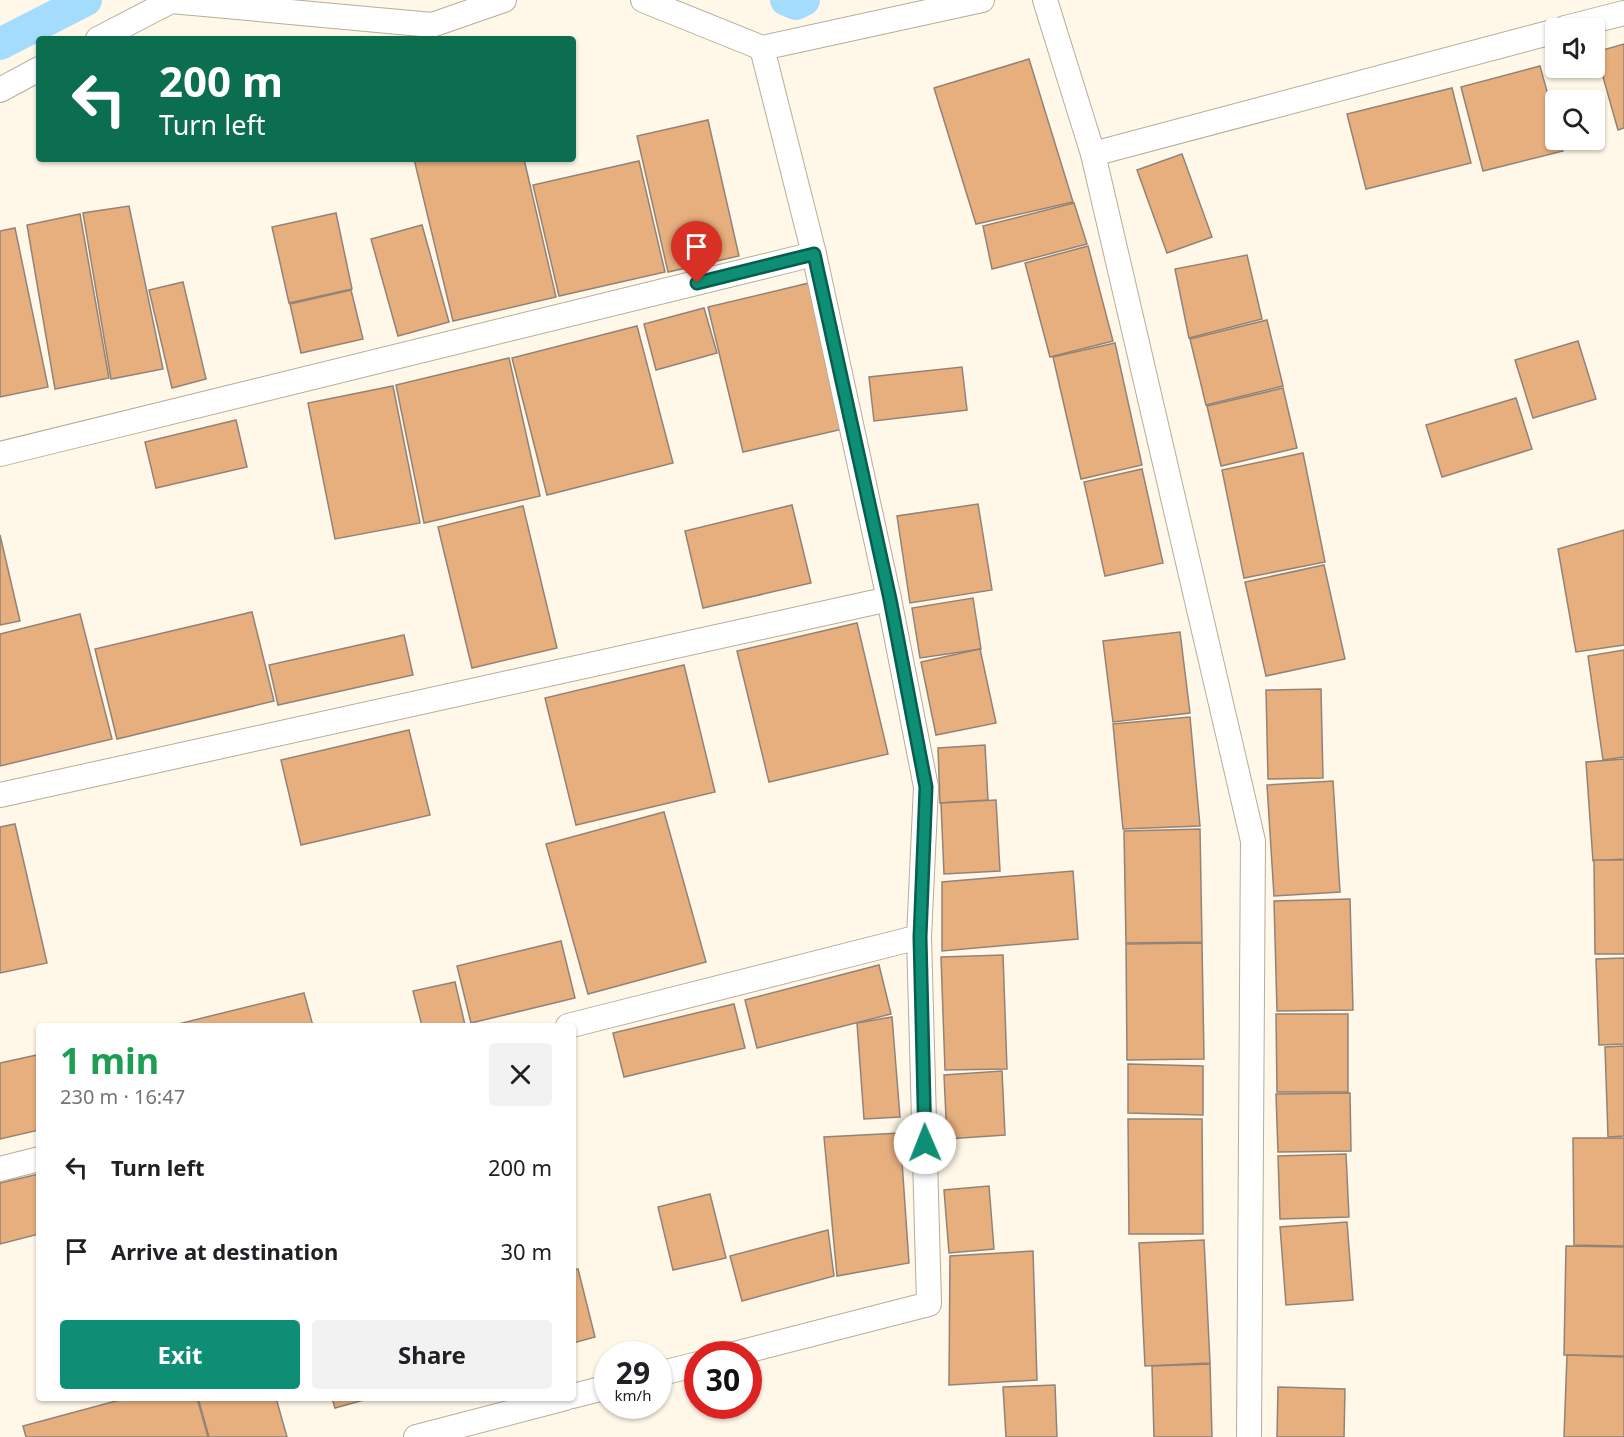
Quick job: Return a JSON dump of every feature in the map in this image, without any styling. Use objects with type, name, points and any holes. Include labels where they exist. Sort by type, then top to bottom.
[{"type":"street","points":[[104,36],[171,1],[432,26],[504,0]]},
{"type":"street","points":[[643,0],[762,48],[982,0]]},
{"type":"street","points":[[1045,0],[1093,154],[1253,841],[1249,1437]]},
{"type":"street","points":[[1604,18],[1624,13]]},
{"type":"street","points":[[1093,154],[1545,34]]},
{"type":"street","points":[[762,48],[814,254],[890,599],[926,787],[920,937],[929,1304],[762,1347]]},
{"type":"street","points":[[0,90],[36,71]]},
{"type":"street","points":[[0,454],[814,254]]},
{"type":"street","points":[[0,795],[890,599]]},
{"type":"street","points":[[576,1024],[920,937]]},
{"type":"street","points":[[0,1169],[36,1160]]},
{"type":"street","points":[[576,1395],[594,1391]]},
{"type":"street","points":[[416,1437],[554,1401]]},
{"type":"building","points":[[1624,44],[1624,128],[1618,130],[1603,78],[1605,49]]},
{"type":"building","points":[[1029,59],[1073,202],[976,224],[934,88]]},
{"type":"building","points":[[1540,66],[1547,90],[1545,150],[1563,151],[1483,171],[1461,87]]},
{"type":"building","points":[[1452,88],[1471,163],[1366,189],[1347,114]]},
{"type":"building","points":[[708,120],[739,256],[668,272],[637,136]]},
{"type":"building","points":[[1182,154],[1212,237],[1167,253],[1137,170]]},
{"type":"building","points":[[639,161],[665,272],[559,296],[533,185]]},
{"type":"building","points":[[415,162],[525,162],[556,297],[453,321]]},
{"type":"building","points":[[1074,203],[1087,244],[992,269],[983,226]]},
{"type":"building","points":[[129,206],[163,369],[111,379],[83,213]]},
{"type":"building","points":[[336,213],[352,289],[289,303],[272,227]]},
{"type":"building","points":[[80,214],[109,378],[55,389],[27,225]]},
{"type":"building","points":[[422,225],[449,322],[398,336],[371,239]]},
{"type":"building","points":[[15,228],[48,387],[0,397],[0,231]]},
{"type":"building","points":[[1088,246],[1113,341],[1050,357],[1025,263]]},
{"type":"building","points":[[1247,255],[1262,319],[1189,338],[1175,269]]},
{"type":"building","points":[[183,282],[206,379],[172,388],[149,290]]},
{"type":"building","points":[[809,283],[843,429],[743,452],[708,307]]},
{"type":"building","points":[[351,290],[363,339],[301,353],[290,304]]},
{"type":"building","points":[[704,308],[717,353],[656,370],[644,324]]},
{"type":"building","points":[[1267,320],[1283,386],[1206,405],[1190,339]]},
{"type":"building","points":[[637,326],[673,463],[547,495],[512,358]]},
{"type":"building","points":[[1578,341],[1596,399],[1533,418],[1515,360]]},
{"type":"building","points":[[1115,343],[1142,465],[1081,479],[1053,357]]},
{"type":"building","points":[[509,358],[540,496],[424,523],[396,385]]},
{"type":"building","points":[[962,367],[967,410],[874,421],[869,377]]},
{"type":"building","points":[[393,386],[420,523],[335,539],[308,403]]},
{"type":"building","points":[[1283,388],[1297,448],[1221,466],[1207,406]]},
{"type":"building","points":[[1516,398],[1532,449],[1442,477],[1426,425]]},
{"type":"building","points":[[236,420],[247,467],[156,488],[145,442]]},
{"type":"building","points":[[1303,453],[1325,562],[1244,578],[1222,470]]},
{"type":"building","points":[[1142,469],[1163,563],[1105,576],[1084,482]]},
{"type":"building","points":[[978,504],[992,590],[910,603],[897,516]]},
{"type":"building","points":[[792,505],[811,583],[703,608],[685,531]]},
{"type":"building","points":[[523,506],[557,648],[472,668],[438,527]]},
{"type":"building","points":[[1624,530],[1624,645],[1576,652],[1558,549]]},
{"type":"building","points":[[0,535],[20,621],[0,625]]},
{"type":"building","points":[[1324,565],[1345,659],[1266,676],[1245,582]]},
{"type":"building","points":[[973,598],[981,649],[920,658],[912,608]]},
{"type":"building","points":[[252,612],[274,701],[117,739],[95,649]]},
{"type":"building","points":[[80,614],[112,739],[0,766],[0,634]]},
{"type":"building","points":[[857,623],[888,754],[769,782],[737,651]]},
{"type":"building","points":[[1180,632],[1190,713],[1113,722],[1103,641]]},
{"type":"building","points":[[404,635],[413,675],[278,705],[269,665]]},
{"type":"building","points":[[980,649],[996,723],[936,735],[921,662]]},
{"type":"building","points":[[1624,650],[1624,757],[1603,760],[1588,656]]},
{"type":"building","points":[[684,665],[715,792],[576,825],[545,698]]},
{"type":"building","points":[[1321,689],[1323,778],[1268,779],[1266,690]]},
{"type":"building","points":[[1190,717],[1200,826],[1123,829],[1113,724]]},
{"type":"building","points":[[409,730],[430,815],[301,845],[281,760]]},
{"type":"building","points":[[985,745],[988,800],[940,803],[938,748]]},
{"type":"building","points":[[1624,759],[1624,859],[1593,861],[1586,762]]},
{"type":"building","points":[[1333,781],[1340,892],[1274,896],[1267,785]]},
{"type":"building","points":[[996,800],[1000,871],[944,874],[941,803]]},
{"type":"building","points":[[664,812],[706,962],[588,994],[546,844]]},
{"type":"building","points":[[15,824],[47,963],[0,973],[0,827]]},
{"type":"building","points":[[1200,829],[1202,942],[1126,943],[1124,831]]},
{"type":"building","points":[[1594,860],[1624,860],[1624,954],[1595,954]]},
{"type":"building","points":[[1073,871],[1078,939],[942,951],[942,882]]},
{"type":"building","points":[[1350,899],[1353,1010],[1277,1011],[1274,901]]},
{"type":"building","points":[[561,941],[575,998],[471,1023],[457,966]]},
{"type":"building","points":[[1202,943],[1204,1059],[1127,1060],[1126,944]]},
{"type":"building","points":[[1003,955],[1007,1069],[945,1070],[941,957]]},
{"type":"building","points":[[1624,958],[1624,1044],[1599,1045],[1596,959]]},
{"type":"building","points":[[879,965],[891,1014],[757,1048],[745,1000]]},
{"type":"building","points":[[455,982],[465,1023],[421,1023],[413,991]]},
{"type":"building","points":[[304,993],[312,1023],[182,1023]]},
{"type":"building","points":[[734,1004],[745,1048],[624,1077],[613,1033]]},
{"type":"building","points":[[1276,1014],[1348,1014],[1348,1092],[1277,1092]]},
{"type":"building","points":[[892,1017],[900,1117],[864,1119],[857,1023]]},
{"type":"building","points":[[1624,1046],[1624,1136],[1608,1137],[1605,1047]]},
{"type":"building","points":[[36,1055],[36,1131],[0,1139],[0,1063]]},
{"type":"building","points":[[1128,1064],[1203,1066],[1203,1115],[1128,1113]]},
{"type":"building","points":[[1002,1071],[1005,1135],[947,1139],[944,1075]]},
{"type":"building","points":[[1350,1093],[1351,1151],[1278,1152],[1276,1094]]},
{"type":"building","points":[[1128,1119],[1202,1119],[1203,1234],[1129,1234]]},
{"type":"building","points":[[900,1133],[909,1263],[837,1276],[824,1137]]},
{"type":"building","points":[[1573,1138],[1624,1138],[1624,1246],[1574,1245]]},
{"type":"building","points":[[1346,1154],[1349,1217],[1280,1219],[1278,1156]]},
{"type":"building","points":[[36,1175],[36,1235],[0,1244],[0,1183]]},
{"type":"building","points":[[989,1186],[994,1249],[949,1253],[944,1190]]},
{"type":"building","points":[[710,1194],[726,1258],[673,1270],[658,1207]]},
{"type":"building","points":[[1347,1222],[1353,1300],[1286,1305],[1280,1227]]},
{"type":"building","points":[[828,1230],[834,1276],[742,1301],[730,1256]]},
{"type":"building","points":[[1204,1240],[1210,1363],[1145,1366],[1139,1243]]},
{"type":"building","points":[[1566,1246],[1624,1247],[1624,1356],[1564,1355]]},
{"type":"building","points":[[1033,1251],[1037,1380],[949,1385],[950,1256]]},
{"type":"building","points":[[576,1269],[578,1269],[595,1337],[576,1342]]},
{"type":"building","points":[[1567,1355],[1624,1357],[1624,1437],[1564,1437]]},
{"type":"building","points":[[1210,1364],[1212,1437],[1154,1437],[1152,1366]]},
{"type":"building","points":[[1055,1385],[1057,1437],[1006,1437],[1003,1387]]},
{"type":"building","points":[[1278,1387],[1345,1389],[1344,1437],[1277,1437]]},
{"type":"building","points":[[116,1401],[198,1401],[208,1437],[26,1437],[23,1426]]},
{"type":"building","points":[[199,1401],[277,1401],[287,1437],[209,1437]]},
{"type":"building","points":[[333,1401],[360,1401],[335,1408]]},
{"type":"waterway","points":[[0,44],[86,0]]},
{"type":"waterway","points":[[786,0],[796,4],[804,0]]},
{"type":"route","points":[[697,283],[814,254],[890,599],[926,787],[920,937],[925,1143]]}]
